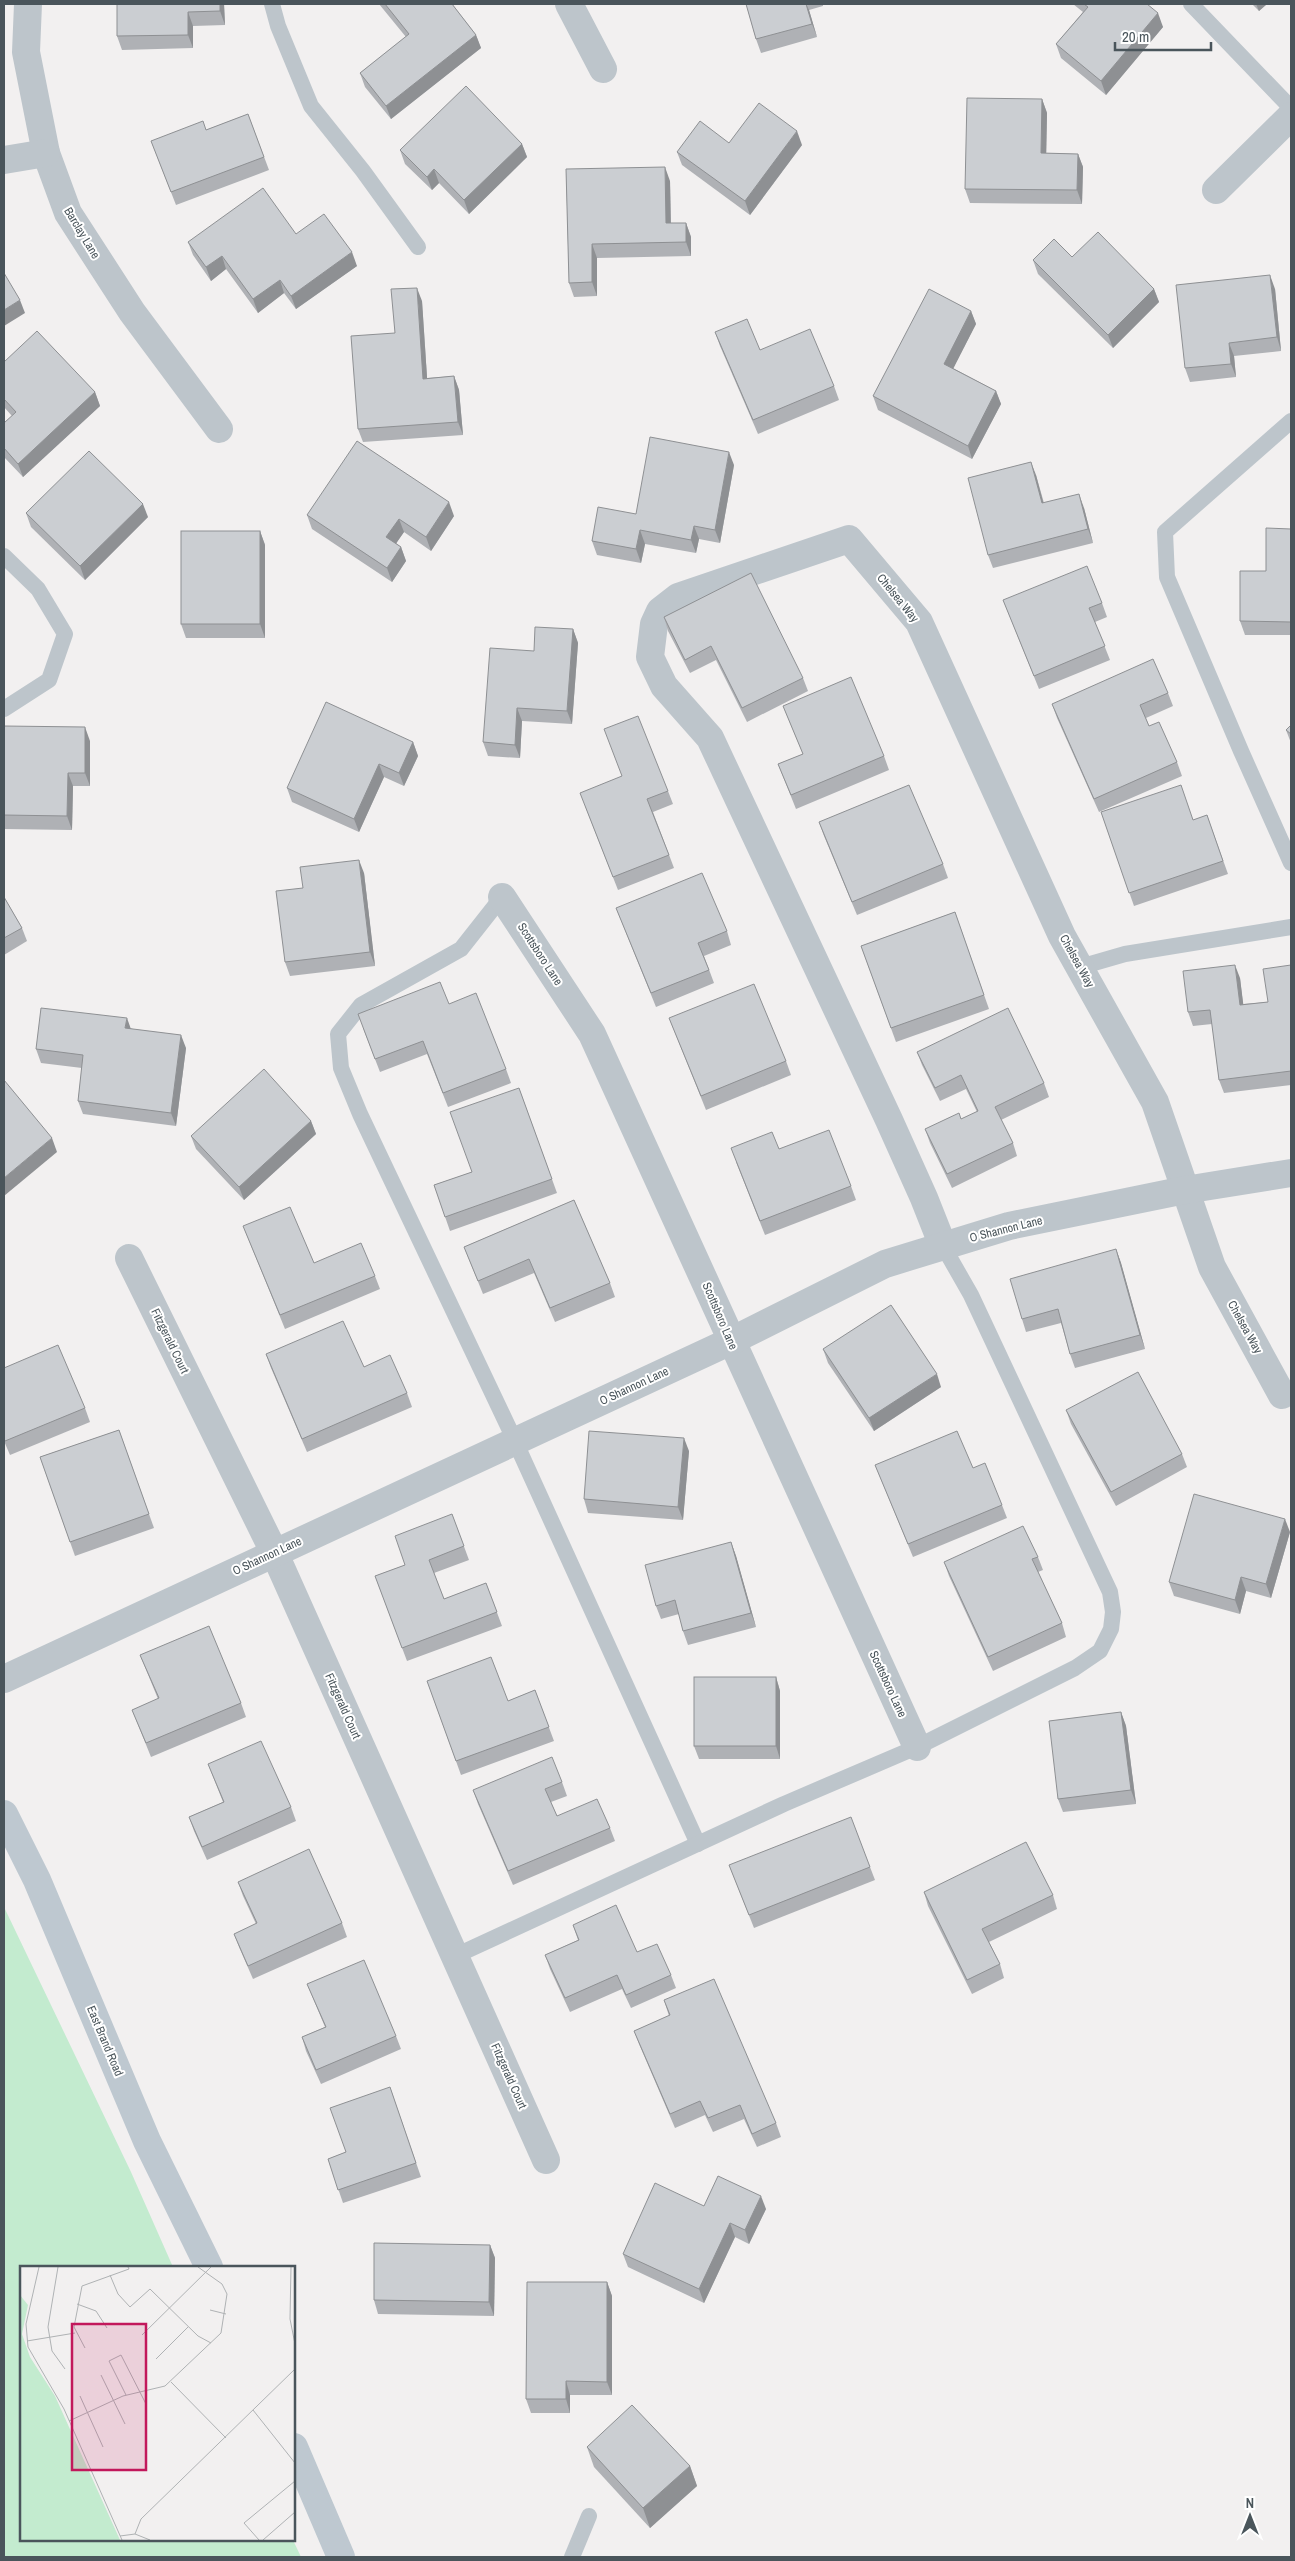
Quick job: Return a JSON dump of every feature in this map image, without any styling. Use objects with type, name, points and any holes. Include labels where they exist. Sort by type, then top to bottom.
[{"type":"main road","name":"East Brand Road","points":[[4,1814],[37,1880],[147,2141],[209,2266]]},
{"type":"main road","points":[[295,2450],[341,2557]]},
{"type":"street","name":"Barclay Lane","points":[[28,4],[26,52],[46,153],[68,213],[132,312],[219,429]]},
{"type":"street","points":[[569,4],[603,69]]},
{"type":"street","points":[[1216,190],[1291,116]]},
{"type":"street","points":[[4,160],[46,153]]},
{"type":"street","name":"Chelsea Way","points":[[943,1246],[889,1120],[710,738],[664,686],[650,657],[654,624],[660,611],[678,598],[849,539],[918,622],[1062,936],[1155,1102],[1212,1267],[1282,1395]]},
{"type":"street","name":"Scottsboro Lane","points":[[502,897],[592,1034],[693,1252],[730,1341],[917,1747]]},
{"type":"street","name":"O Shannon Lane","points":[[4,1679],[730,1341],[885,1264],[1009,1226],[1185,1190],[1291,1173]]},
{"type":"street","name":"Fitzgerald Court","points":[[129,1258],[274,1552],[546,2160]]},
{"type":"lane","points":[[272,4],[278,26],[310,106],[363,171],[418,247]]},
{"type":"lane","points":[[1191,4],[1291,108]]},
{"type":"lane","points":[[1291,421],[1164,532],[1167,577],[1240,751],[1291,864]]},
{"type":"lane","points":[[4,556],[38,589],[66,634],[49,680],[4,709]]},
{"type":"lane","points":[[502,897],[461,949],[361,1005],[338,1034],[341,1068],[360,1114],[515,1441],[698,1844]]},
{"type":"lane","points":[[1080,967],[1125,954],[1291,927]]},
{"type":"lane","points":[[455,1956],[698,1844],[917,1747],[1075,1668],[1100,1651],[1111,1629],[1113,1612],[1110,1592],[971,1295],[943,1246]]},
{"type":"lane","points":[[572,2557],[589,2516]]},
{"type":"green space","points":[[4,1907],[131,2172],[173,2266],[20,2266],[20,2541],[293,2541],[301,2557],[4,2557]]},
{"type":"building","points":[[117,4],[220,4],[220,11],[188,12],[188,35],[117,36]]},
{"type":"building","points":[[385,4],[452,4],[476,35],[386,106],[360,73],[409,34]]},
{"type":"building","points":[[746,4],[806,4],[812,24],[756,39]]},
{"type":"building","points":[[1084,4],[1147,4],[1158,13],[1101,81],[1056,44],[1088,7]]},
{"type":"building","points":[[466,86],[522,144],[464,200],[434,169],[427,177],[400,150]]},
{"type":"building","points":[[967,98],[1042,99],[1041,153],[1078,154],[1077,190],[965,189]]},
{"type":"building","points":[[759,103],[797,131],[745,201],[677,152],[700,121],[729,143]]},
{"type":"building","points":[[248,114],[264,157],[171,192],[151,141],[203,121],[206,130]]},
{"type":"building","points":[[665,167],[666,223],[686,223],[686,242],[592,244],[592,282],[569,283],[566,169]]},
{"type":"building","points":[[263,188],[296,234],[324,214],[352,252],[291,296],[280,280],[253,299],[222,256],[206,267],[188,242]]},
{"type":"building","points":[[1098,232],[1154,289],[1108,335],[1033,260],[1054,239],[1072,257]]},
{"type":"building","points":[[4,273],[20,300],[4,310]]},
{"type":"building","points":[[1270,275],[1277,337],[1229,343],[1231,364],[1185,368],[1176,285]]},
{"type":"building","points":[[417,288],[423,379],[454,376],[458,422],[358,429],[351,336],[395,333],[391,289]]},
{"type":"building","points":[[929,289],[971,311],[944,364],[996,391],[968,446],[873,396]]},
{"type":"building","points":[[747,319],[760,350],[810,329],[834,386],[753,420],[715,332]]},
{"type":"building","points":[[37,331],[95,392],[18,464],[4,448],[4,423],[16,412],[4,399],[4,362]]},
{"type":"building","points":[[650,437],[729,452],[715,530],[694,526],[691,540],[640,530],[636,549],[592,541],[598,507],[636,514]]},
{"type":"building","points":[[357,441],[449,502],[426,537],[399,519],[386,537],[401,547],[387,568],[307,515]]},
{"type":"building","points":[[89,451],[143,504],[80,566],[26,513]]},
{"type":"building","points":[[1031,462],[1042,503],[1079,494],[1088,529],[988,555],[968,478]]},
{"type":"building","points":[[1266,528],[1291,529],[1291,622],[1240,621],[1240,571],[1266,571]]},
{"type":"building","points":[[181,531],[260,531],[260,624],[181,624]]},
{"type":"building","points":[[1087,566],[1102,603],[1089,608],[1105,646],[1034,676],[1003,600]]},
{"type":"building","points":[[751,573],[803,678],[742,708],[711,646],[685,660],[664,617]]},
{"type":"building","points":[[535,627],[573,629],[567,711],[517,708],[515,745],[483,742],[490,648],[534,651]]},
{"type":"building","points":[[1153,659],[1168,693],[1140,705],[1149,726],[1159,722],[1177,762],[1094,799],[1052,704]]},
{"type":"building","points":[[851,677],[884,756],[791,795],[778,764],[803,754],[783,706]]},
{"type":"building","points":[[326,702],[413,742],[399,773],[379,764],[354,819],[287,788]]},
{"type":"building","points":[[638,716],[668,791],[647,799],[669,855],[613,877],[580,793],[622,776],[604,729]]},
{"type":"building","points":[[1291,725],[1291,734],[1286,730]]},
{"type":"building","points":[[4,726],[85,727],[85,773],[68,773],[67,816],[4,815]]},
{"type":"building","points":[[909,785],[943,864],[852,902],[819,822]]},
{"type":"building","points":[[1181,785],[1193,820],[1207,815],[1223,861],[1129,893],[1101,812]]},
{"type":"building","points":[[359,860],[370,952],[285,962],[276,891],[303,888],[300,867]]},
{"type":"building","points":[[702,873],[727,931],[698,943],[709,970],[651,993],[616,908]]},
{"type":"building","points":[[4,897],[22,928],[4,938]]},
{"type":"building","points":[[955,912],[984,995],[891,1028],[861,946]]},
{"type":"building","points":[[1235,965],[1240,1005],[1268,1002],[1263,969],[1291,965],[1291,1071],[1219,1080],[1210,1010],[1188,1012],[1183,971]]},
{"type":"building","points":[[440,982],[449,1004],[476,993],[506,1069],[443,1093],[423,1041],[375,1059],[358,1014]]},
{"type":"building","points":[[754,984],[786,1061],[701,1096],[669,1018]]},
{"type":"building","points":[[41,1008],[127,1018],[125,1028],[181,1035],[171,1113],[78,1101],[83,1055],[36,1049]]},
{"type":"building","points":[[1008,1008],[1044,1083],[995,1107],[1013,1143],[947,1174],[925,1129],[959,1113],[961,1119],[978,1111],[961,1075],[935,1088],[917,1052]]},
{"type":"building","points":[[264,1069],[311,1121],[239,1187],[191,1136]]},
{"type":"building","points":[[4,1080],[52,1138],[4,1178]]},
{"type":"building","points":[[519,1088],[552,1179],[445,1217],[434,1185],[472,1172],[450,1112]]},
{"type":"building","points":[[829,1130],[851,1186],[760,1221],[731,1148],[772,1132],[779,1149]]},
{"type":"building","points":[[574,1200],[610,1283],[550,1308],[529,1259],[478,1281],[464,1247]]},
{"type":"building","points":[[290,1207],[314,1263],[361,1243],[375,1276],[280,1315],[243,1226]]},
{"type":"building","points":[[1116,1249],[1140,1335],[1070,1354],[1058,1309],[1022,1319],[1010,1279]]},
{"type":"building","points":[[891,1305],[937,1374],[869,1418],[823,1349]]},
{"type":"building","points":[[343,1321],[364,1367],[390,1355],[407,1393],[302,1439],[266,1354]]},
{"type":"building","points":[[58,1345],[85,1408],[5,1441],[4,1368]]},
{"type":"building","points":[[1138,1372],[1182,1454],[1111,1492],[1066,1410]]},
{"type":"building","points":[[119,1430],[149,1514],[70,1542],[40,1457]]},
{"type":"building","points":[[589,1431],[684,1438],[678,1507],[584,1499]]},
{"type":"building","points":[[957,1431],[973,1468],[985,1463],[1002,1505],[908,1544],[875,1465]]},
{"type":"building","points":[[1194,1494],[1285,1519],[1266,1584],[1241,1577],[1235,1600],[1169,1582]]},
{"type":"building","points":[[452,1514],[464,1546],[429,1560],[444,1599],[486,1583],[497,1612],[402,1648],[375,1576],[405,1565],[395,1536]]},
{"type":"building","points":[[1023,1526],[1038,1557],[1032,1559],[1062,1623],[988,1657],[944,1562]]},
{"type":"building","points":[[731,1542],[751,1613],[683,1631],[675,1600],[656,1606],[645,1565]]},
{"type":"building","points":[[209,1626],[241,1703],[146,1743],[132,1710],[159,1698],[140,1655]]},
{"type":"building","points":[[491,1657],[508,1701],[535,1690],[549,1727],[456,1761],[427,1681]]},
{"type":"building","points":[[694,1677],[776,1677],[776,1746],[694,1746]]},
{"type":"building","points":[[1121,1712],[1131,1790],[1058,1799],[1049,1721]]},
{"type":"building","points":[[261,1741],[291,1807],[202,1847],[189,1817],[224,1802],[208,1764]]},
{"type":"building","points":[[552,1757],[562,1782],[545,1789],[557,1816],[597,1799],[610,1828],[508,1871],[473,1790]]},
{"type":"building","points":[[851,1817],[870,1867],[749,1915],[729,1865]]},
{"type":"building","points":[[1026,1842],[1053,1895],[982,1929],[1000,1964],[967,1980],[924,1892]]},
{"type":"building","points":[[309,1849],[342,1923],[248,1966],[234,1934],[257,1923],[238,1882]]},
{"type":"building","points":[[616,1905],[637,1952],[657,1944],[671,1975],[626,1995],[617,1975],[565,1998],[545,1955],[579,1940],[573,1925]]},
{"type":"building","points":[[364,1960],[396,2036],[316,2070],[302,2037],[326,2027],[307,1984]]},
{"type":"building","points":[[714,1979],[776,2123],[752,2134],[740,2105],[708,2118],[700,2101],[670,2114],[634,2031],[670,2015],[664,2000]]},
{"type":"building","points":[[390,2087],[416,2163],[338,2190],[328,2159],[346,2152],[330,2108]]},
{"type":"building","points":[[718,2176],[761,2196],[745,2230],[730,2223],[699,2289],[623,2254],[655,2183],[704,2206]]},
{"type":"building","points":[[374,2243],[490,2245],[489,2302],[374,2300]]},
{"type":"building","points":[[527,2282],[607,2282],[607,2382],[566,2381],[566,2399],[526,2399]]},
{"type":"building","points":[[632,2405],[690,2466],[643,2508],[587,2447]]}]
